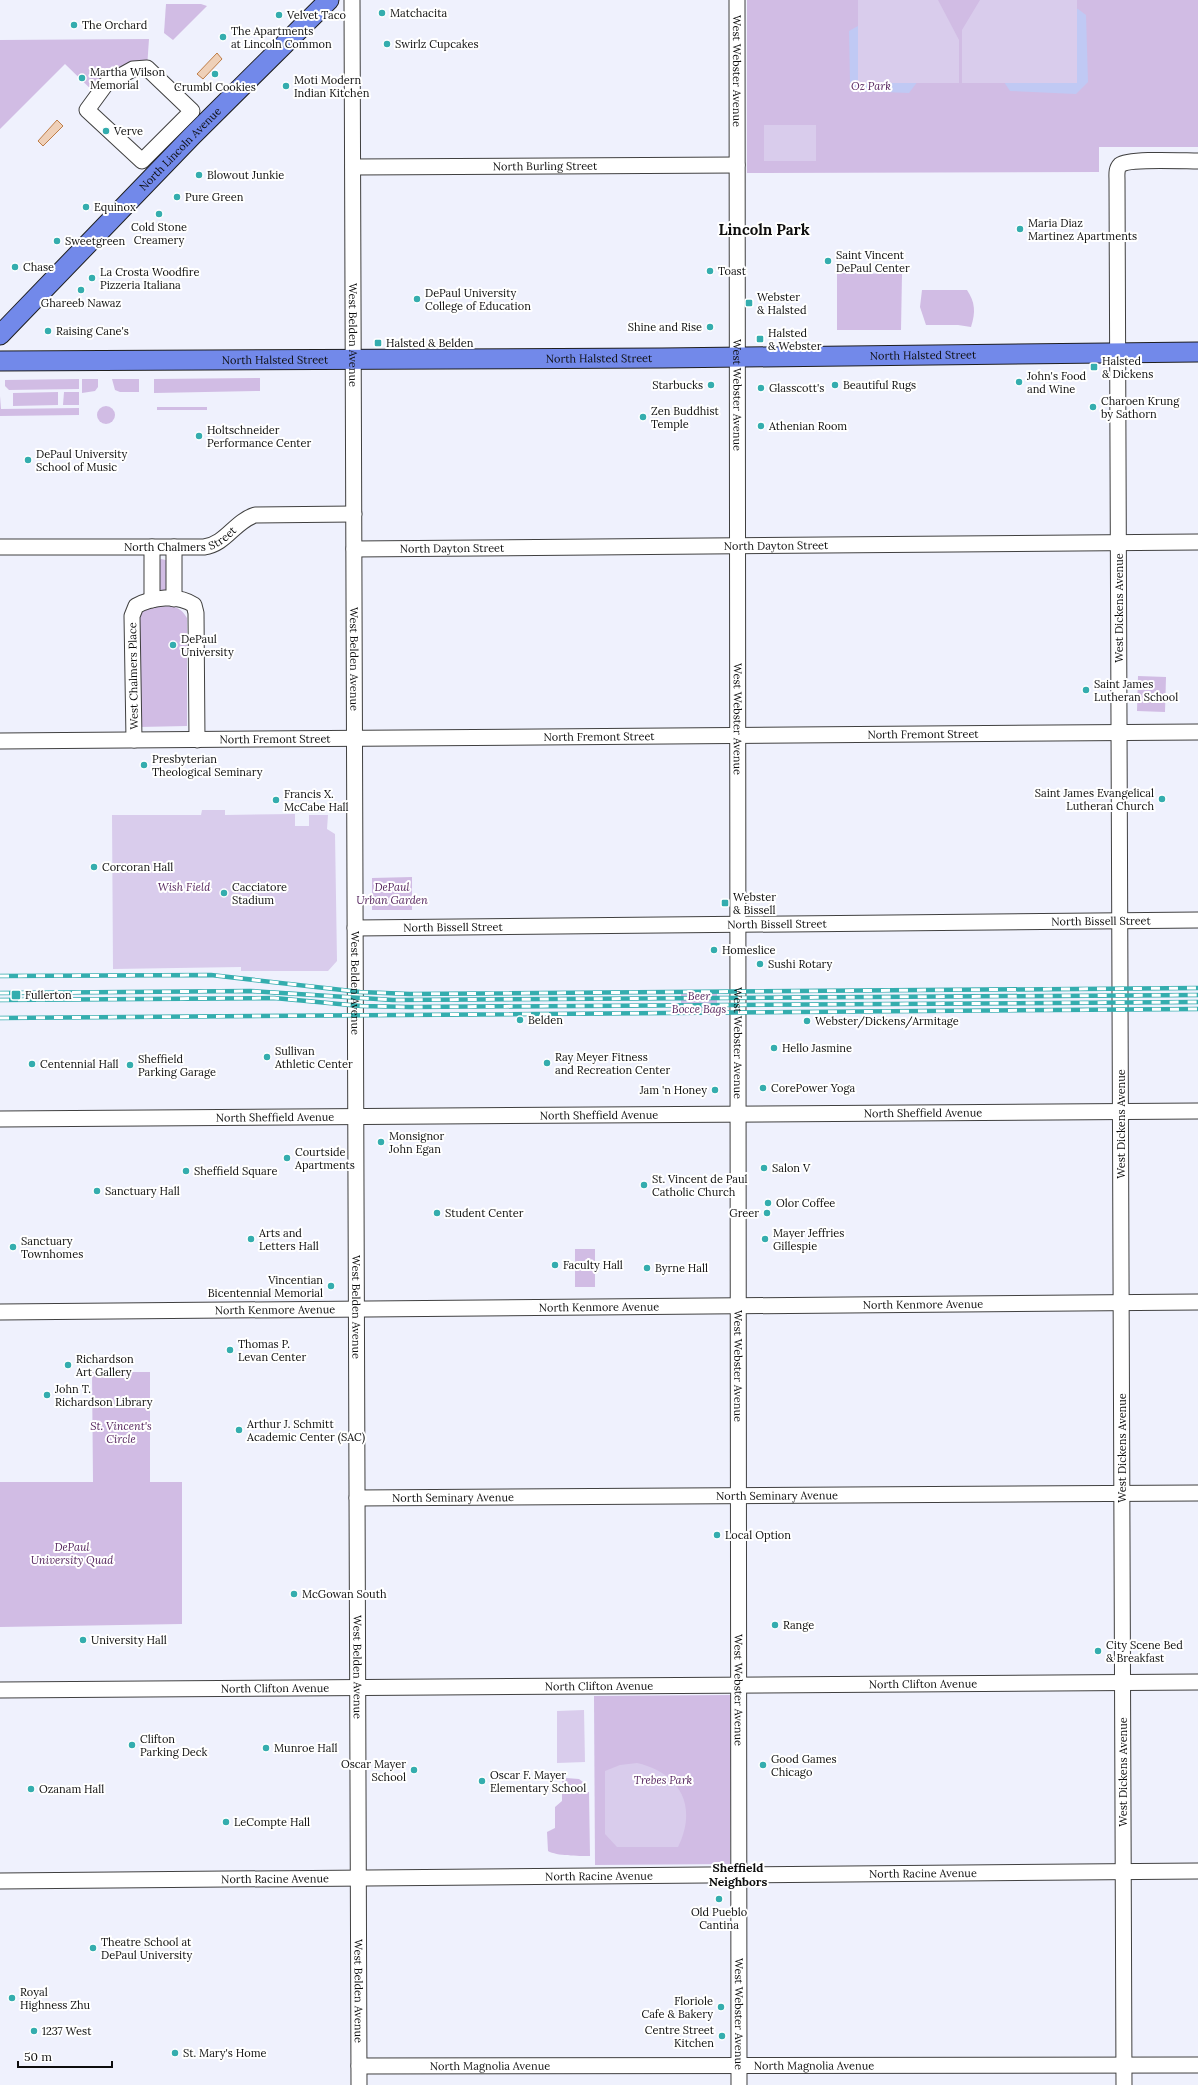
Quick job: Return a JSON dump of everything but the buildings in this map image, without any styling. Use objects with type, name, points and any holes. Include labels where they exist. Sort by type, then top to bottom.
[{"type":"main road","name":"North Lincoln Avenue","points":[[0,335],[192,136],[329,0]]},
{"type":"main road","name":"North Halsted Street","points":[[0,361],[737,357],[1198,352]]},
{"type":"street","name":"West Belden Avenue","points":[[352,0],[359,2085]]},
{"type":"street","name":"West Webster Avenue","points":[[737,0],[740,1875],[739,2085]]},
{"type":"street","points":[[147,68],[192,111],[142,161],[87,110],[99,97],[106,84],[132,70],[147,68]]},
{"type":"street","name":"West Dickens Avenue","points":[[1124,2085],[1117,180],[1118,168],[1121,164],[1134,161],[1198,161]]},
{"type":"street","name":"North Burling Street","points":[[353,167],[737,165]]},
{"type":"street","name":"North Chalmers Street","points":[[0,547],[204,547],[217,544],[237,524],[246,518],[255,515],[354,514]]},
{"type":"street","name":"North Dayton Street","points":[[354,549],[1198,542]]},
{"type":"street","points":[[152,547],[152,600]]},
{"type":"street","points":[[174,547],[174,599]]},
{"type":"street","name":"West Chalmers Place","points":[[134,740],[132,616],[136,606],[147,600],[174,599],[186,599],[194,605],[196,613],[197,740]]},
{"type":"street","name":"North Fremont Street","points":[[0,741],[1198,732]]},
{"type":"street","name":"North Bissell Street","points":[[355,928],[1198,920]]},
{"type":"street","name":"North Sheffield Avenue","points":[[0,1119],[1198,1112]]},
{"type":"street","name":"North Kenmore Avenue","points":[[0,1312],[1198,1302]]},
{"type":"street","name":"North Seminary Avenue","points":[[357,1498],[1198,1493]]},
{"type":"street","name":"North Clifton Avenue","points":[[0,1690],[1198,1682]]},
{"type":"street","name":"North Racine Avenue","points":[[0,1881],[1198,1871]]},
{"type":"street","name":"North Magnolia Avenue","points":[[359,2066],[1198,2065]]},
{"type":"green space","name":"Oz Park","points":[[747,0],[1198,0],[1198,147],[1099,147],[1099,172],[747,173]]},
{"type":"green space","points":[[858,0],[938,0],[959,40],[959,83],[858,83]]},
{"type":"green space","points":[[980,0],[1077,0],[1077,83],[962,83],[962,30]]},
{"type":"green space","points":[[166,4],[201,4],[207,6],[173,40],[164,33]]},
{"type":"green space","points":[[149,39],[147,68],[99,97],[65,64],[0,129],[0,40]]},
{"type":"green space","points":[[764,125],[816,125],[816,161],[764,161]]},
{"type":"green space","points":[[837,273],[902,274],[901,330],[837,330]]},
{"type":"green space","points":[[922,290],[967,290],[974,307],[974,317],[971,327],[958,325],[926,325],[920,307]]},
{"type":"green space","points":[[260,378],[260,391],[154,393],[154,379]]},
{"type":"green space","points":[[79,379],[79,389],[9,390],[5,386],[5,380]]},
{"type":"green space","points":[[82,379],[98,379],[98,387],[95,391],[82,393]]},
{"type":"green space","points":[[112,379],[139,379],[139,392],[120,392],[115,390]]},
{"type":"green space","points":[[58,392],[58,405],[13,406],[13,393]]},
{"type":"green space","points":[[64,392],[79,392],[79,405],[63,405]]},
{"type":"green space","points":[[0,396],[1,409],[79,408],[79,415],[0,416]]},
{"type":"green space","points":[[106,406],[112,409],[115,415],[112,421],[106,424],[100,421],[97,415],[100,409]]},
{"type":"green space","points":[[157,407],[207,407],[207,410],[157,410]]},
{"type":"green space","points":[[161,559],[170,561],[169,590],[159,592],[157,563]]},
{"type":"green space","points":[[151,607],[176,607],[184,613],[187,618],[187,726],[139,727],[138,618],[142,612]]},
{"type":"green space","points":[[1138,676],[1166,677],[1165,712],[1137,711]]},
{"type":"green space","name":"Cacciatore Stadium","points":[[202,810],[225,810],[225,815],[295,814],[295,826],[309,826],[309,815],[328,815],[327,829],[335,834],[337,961],[328,971],[241,971],[241,967],[113,969],[112,815],[201,815]]},
{"type":"green space","name":"DePaul Urban Garden","points":[[412,877],[412,910],[372,910],[372,878]]},
{"type":"green space","name":"Beer Bocce Bags","points":[[717,990],[717,1013],[681,1014],[681,991]]},
{"type":"green space","points":[[575,1249],[595,1249],[595,1287],[575,1287]]},
{"type":"green space","name":"DePaul University Quad","points":[[92,1372],[150,1372],[150,1482],[182,1482],[182,1624],[0,1627],[0,1482],[93,1482]]},
{"type":"green space","name":"Trebes Park","points":[[731,1695],[730,1864],[595,1865],[594,1696]]},
{"type":"green space","points":[[584,1710],[585,1762],[557,1763],[557,1711]]},
{"type":"green space","points":[[637,1763],[652,1768],[664,1775],[674,1783],[681,1793],[685,1805],[686,1818],[684,1832],[678,1847],[617,1847],[605,1834],[605,1771],[620,1765]]},
{"type":"green space","points":[[566,1778],[579,1779],[583,1782],[583,1792],[589,1792],[590,1856],[562,1855],[548,1851],[547,1832],[555,1828],[555,1807],[562,1801],[562,1781]]},
{"type":"sand","points":[[1067,6],[1078,9],[1086,15],[1088,82],[1076,94],[1010,91],[1002,79]]},
{"type":"sand","points":[[865,22],[918,81],[909,93],[859,91],[850,82],[849,31]]},
{"type":"shaded area","points":[[217,53],[222,59],[203,79],[197,74]]},
{"type":"shaded area","points":[[57,120],[63,126],[43,146],[38,141]]},
{"type":"railway","points":[[0,976],[211,975],[360,992],[410,994],[1198,988]]},
{"type":"railway","points":[[0,993],[250,991],[393,1000],[1198,995]]},
{"type":"railway","points":[[0,1000],[274,998],[361,1006],[410,1007],[1198,1002]]},
{"type":"railway","points":[[0,1018],[1198,1009]]},
{"type":"place","name":"Matchacita","points":[[382,13]]},
{"type":"place","name":"Velvet Taco","points":[[279,15]]},
{"type":"place","name":"The Orchard","points":[[74,25]]},
{"type":"place","name":"The Apartments at Lincoln Common","points":[[223,37]]},
{"type":"place","name":"Swirlz Cupcakes","points":[[387,44]]},
{"type":"place","name":"Crumbl Cookies","points":[[215,74]]},
{"type":"place","name":"Martha Wilson Memorial","points":[[82,78]]},
{"type":"place","name":"Moti Modern Indian Kitchen","points":[[286,86]]},
{"type":"place","name":"Verve","points":[[106,131]]},
{"type":"place","name":"Blowout Junkie","points":[[199,175]]},
{"type":"place","name":"Pure Green","points":[[177,197]]},
{"type":"place","name":"Equinox","points":[[86,207]]},
{"type":"place","name":"Cold Stone Creamery","points":[[159,214]]},
{"type":"place","name":"Maria Diaz Martinez Apartments","points":[[1020,229]]},
{"type":"place","name":"Sweetgreen","points":[[57,241]]},
{"type":"place","name":"Saint Vincent DePaul Center","points":[[828,261]]},
{"type":"place","name":"Chase","points":[[15,267]]},
{"type":"place","name":"Toast","points":[[710,271]]},
{"type":"place","name":"La Crosta Woodfire Pizzeria Italiana","points":[[92,278]]},
{"type":"place","name":"Ghareeb Nawaz","points":[[81,290]]},
{"type":"place","name":"DePaul University College of Education","points":[[417,299]]},
{"type":"place","name":"Webster & Halsted","points":[[749,303]]},
{"type":"place","name":"Shine and Rise","points":[[710,327]]},
{"type":"place","name":"Raising Cane's","points":[[48,331]]},
{"type":"place","name":"Halsted & Webster","points":[[760,339]]},
{"type":"place","name":"Halsted & Belden","points":[[378,343]]},
{"type":"place","name":"Halsted & Dickens","points":[[1094,367]]},
{"type":"place","name":"John's Food and Wine","points":[[1019,382]]},
{"type":"place","name":"Starbucks","points":[[711,385]]},
{"type":"place","name":"Beautiful Rugs","points":[[835,385]]},
{"type":"place","name":"Glasscott's","points":[[761,388]]},
{"type":"place","name":"Charoen Krung by Sathorn","points":[[1093,407]]},
{"type":"place","name":"Zen Buddhist Temple","points":[[643,417]]},
{"type":"place","name":"Athenian Room","points":[[761,426]]},
{"type":"place","name":"Holtschneider Performance Center","points":[[199,436]]},
{"type":"place","name":"DePaul University School of Music","points":[[28,460]]},
{"type":"place","name":"DePaul University","points":[[173,645]]},
{"type":"place","name":"Saint James Lutheran School","points":[[1086,690]]},
{"type":"place","name":"Presbyterian Theological Seminary","points":[[144,765]]},
{"type":"place","name":"Saint James Evangelical Lutheran Church","points":[[1162,799]]},
{"type":"place","name":"Francis X. McCabe Hall","points":[[276,800]]},
{"type":"place","name":"Corcoran Hall","points":[[94,867]]},
{"type":"place","name":"Cacciatore Stadium","points":[[224,893]]},
{"type":"place","name":"Webster & Bissell","points":[[725,903]]},
{"type":"place","name":"Homeslice","points":[[714,950]]},
{"type":"place","name":"Sushi Rotary","points":[[760,964]]},
{"type":"place","name":"Fullerton","points":[[16,995]]},
{"type":"place","name":"Belden","points":[[520,1020]]},
{"type":"place","name":"Webster/Dickens/Armitage","points":[[807,1021]]},
{"type":"place","name":"Hello Jasmine","points":[[774,1048]]},
{"type":"place","name":"Sullivan Athletic Center","points":[[267,1057]]},
{"type":"place","name":"Ray Meyer Fitness and Recreation Center","points":[[547,1063]]},
{"type":"place","name":"Centennial Hall","points":[[32,1064]]},
{"type":"place","name":"Sheffield Parking Garage","points":[[130,1065]]},
{"type":"place","name":"CorePower Yoga","points":[[763,1088]]},
{"type":"place","name":"Jam 'n Honey","points":[[715,1090]]},
{"type":"place","name":"Monsignor John Egan","points":[[381,1142]]},
{"type":"place","name":"Courtside Apartments","points":[[287,1158]]},
{"type":"place","name":"Salon V","points":[[764,1168]]},
{"type":"place","name":"Sheffield Square","points":[[186,1171]]},
{"type":"place","name":"St. Vincent de Paul Catholic Church","points":[[644,1185]]},
{"type":"place","name":"Sanctuary Hall","points":[[97,1191]]},
{"type":"place","name":"Olor Coffee","points":[[768,1203]]},
{"type":"place","name":"Student Center","points":[[437,1213]]},
{"type":"place","name":"Greer","points":[[767,1213]]},
{"type":"place","name":"Arts and Letters Hall","points":[[251,1239]]},
{"type":"place","name":"Mayer Jeffries Gillespie","points":[[765,1239]]},
{"type":"place","name":"Sanctuary Townhomes","points":[[13,1247]]},
{"type":"place","name":"Faculty Hall","points":[[555,1265]]},
{"type":"place","name":"Byrne Hall","points":[[647,1268]]},
{"type":"place","name":"Vincentian Bicentennial Memorial","points":[[331,1286]]},
{"type":"place","name":"Thomas P. Levan Center","points":[[230,1350]]},
{"type":"place","name":"Richardson Art Gallery","points":[[68,1365]]},
{"type":"place","name":"John T. Richardson Library","points":[[47,1395]]},
{"type":"place","name":"Arthur J. Schmitt Academic Center (SAC)","points":[[239,1430]]},
{"type":"place","name":"Local Option","points":[[717,1535]]},
{"type":"place","name":"McGowan South","points":[[294,1594]]},
{"type":"place","name":"Range","points":[[775,1625]]},
{"type":"place","name":"University Hall","points":[[83,1640]]},
{"type":"place","name":"City Scene Bed & Breakfast","points":[[1098,1651]]},
{"type":"place","name":"Clifton Parking Deck","points":[[132,1745]]},
{"type":"place","name":"Munroe Hall","points":[[266,1748]]},
{"type":"place","name":"Good Games Chicago","points":[[763,1765]]},
{"type":"place","name":"Oscar Mayer School","points":[[414,1770]]},
{"type":"place","name":"Oscar F. Mayer Elementary School","points":[[482,1781]]},
{"type":"place","name":"Ozanam Hall","points":[[31,1789]]},
{"type":"place","name":"LeCompte Hall","points":[[226,1822]]},
{"type":"place","name":"Old Pueblo Cantina","points":[[719,1899]]},
{"type":"place","name":"Theatre School at DePaul University","points":[[93,1948]]},
{"type":"place","name":"Royal Highness Zhu","points":[[12,1998]]},
{"type":"place","name":"Floriole Cafe & Bakery","points":[[721,2007]]},
{"type":"place","name":"1237 West","points":[[34,2031]]},
{"type":"place","name":"Centre Street Kitchen","points":[[722,2036]]},
{"type":"place","name":"St. Mary's Home","points":[[175,2053]]},
{"type":"district","name":"Lincoln Park","points":[[764,229]]},
{"type":"district","name":"Sheffield Neighbors","points":[[738,1874]]},
{"type":"park label","name":"Wish Field","points":[[184,887]]},
{"type":"park label","name":"St. Vincent's Circle","points":[[121,1432]]}]
